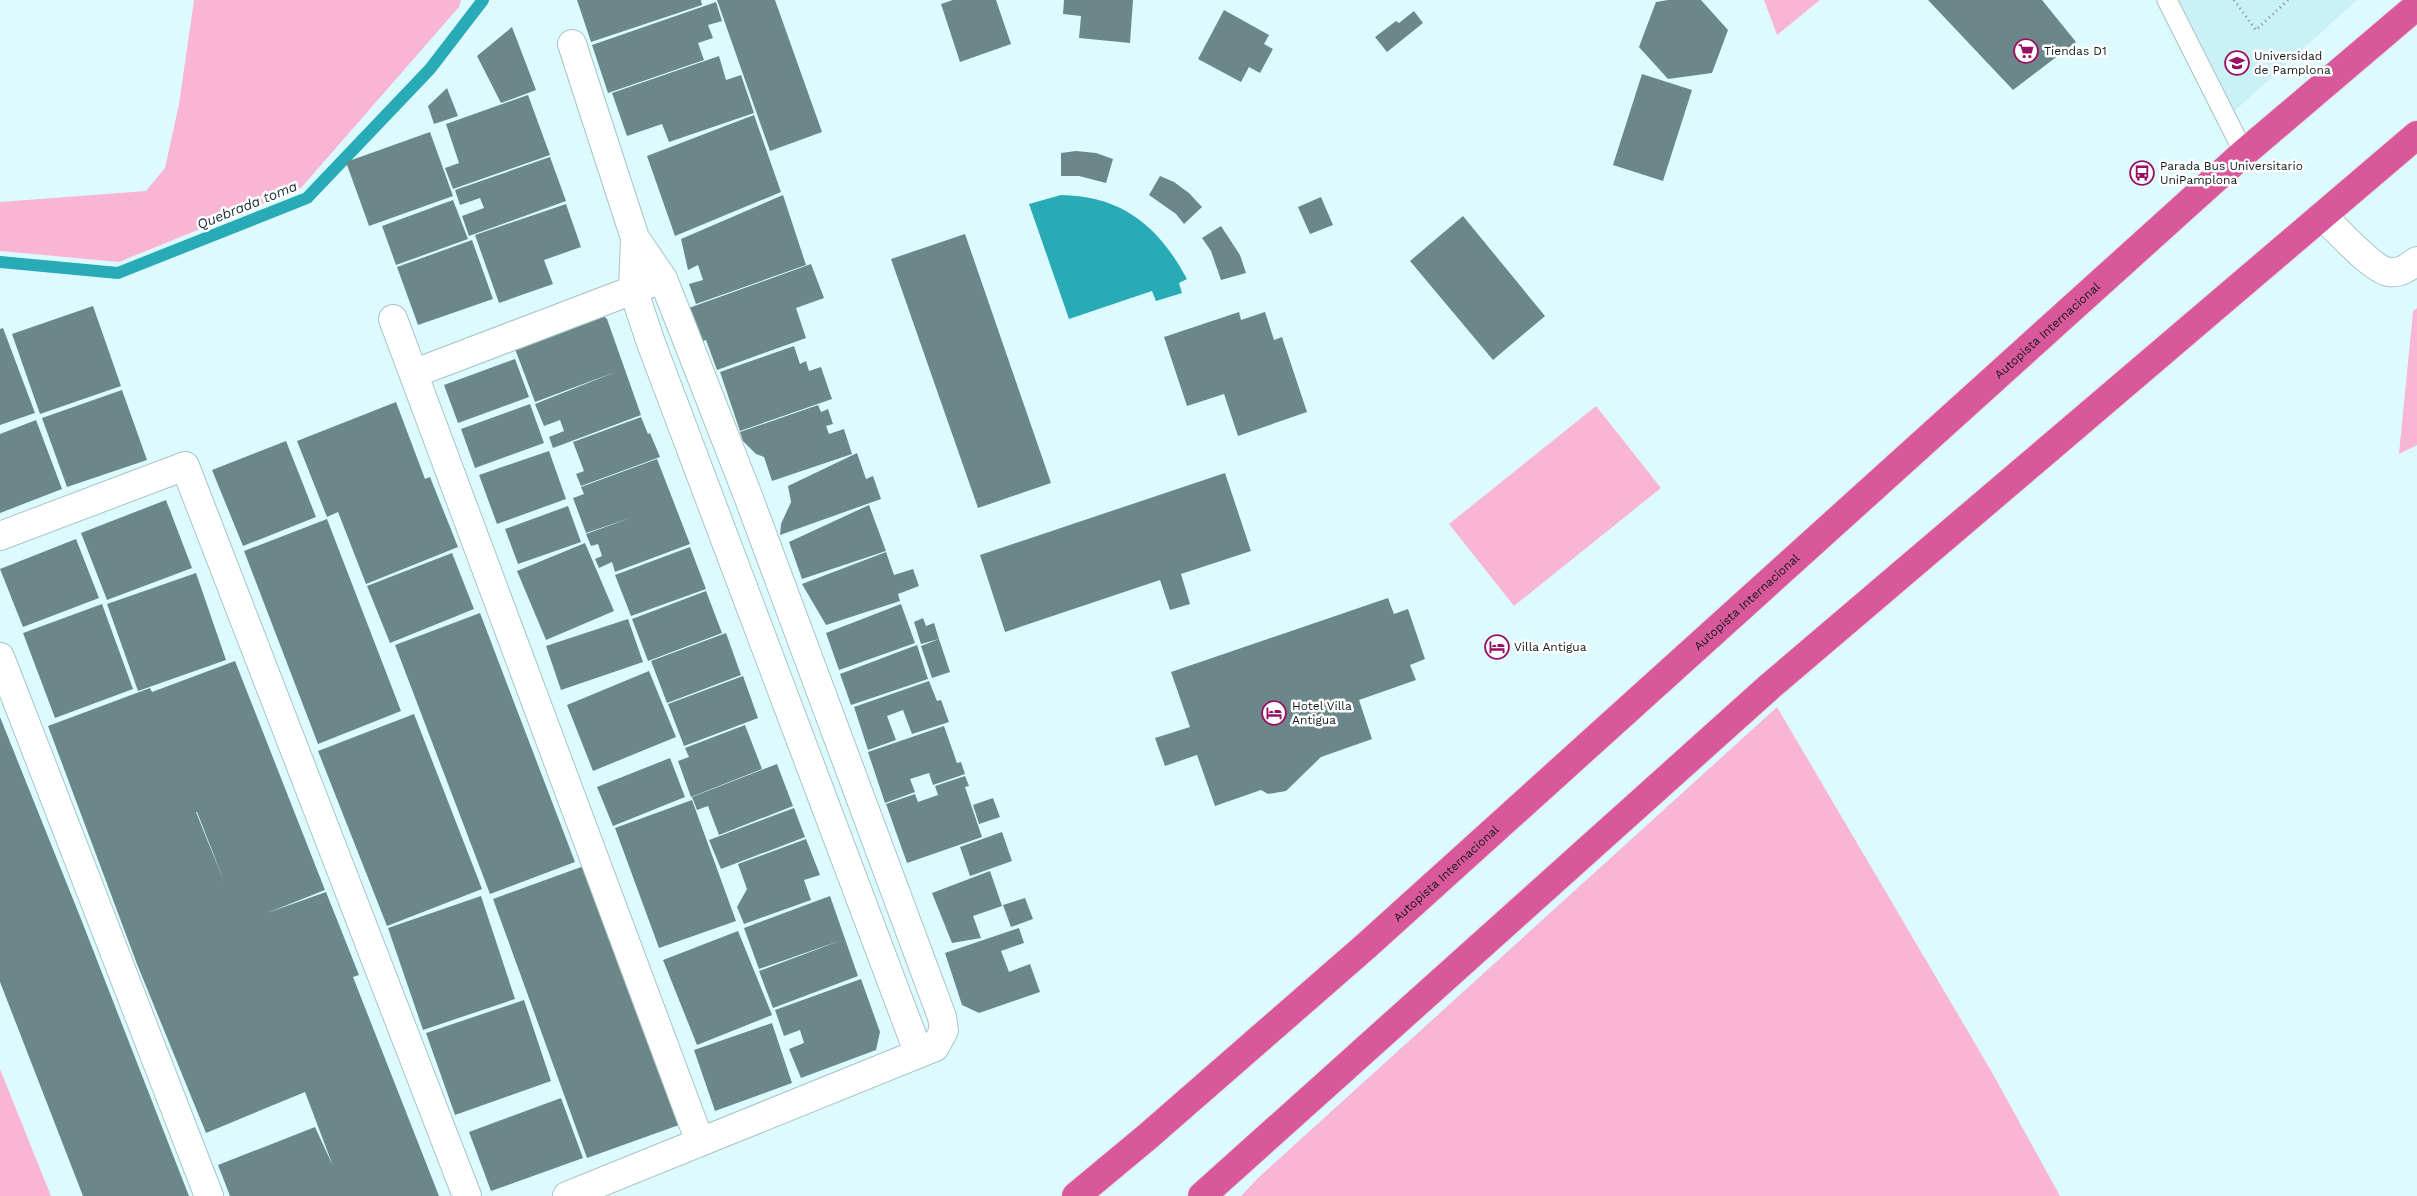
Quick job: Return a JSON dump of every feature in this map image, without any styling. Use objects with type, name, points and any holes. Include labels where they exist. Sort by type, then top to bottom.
[{"type":"highway","name":"Autopista Internacional","points":[[1076,1196],[1147,1138],[1381,933],[2244,153],[2417,6]]},
{"type":"highway","points":[[1202,1196],[1768,688],[2417,135]]},
{"type":"street","points":[[567,1196],[935,1047],[944,1030],[942,1017],[751,506],[663,279],[634,238],[572,44]]},
{"type":"street","points":[[2323,216],[2378,268],[2390,273],[2405,270],[2417,261]]},
{"type":"street","points":[[634,238],[633,289],[658,362],[919,1054]]},
{"type":"street","points":[[415,373],[663,279]]},
{"type":"street","points":[[393,319],[415,373],[700,1142]]},
{"type":"street","points":[[0,536],[185,466],[467,1196]]},
{"type":"street","points":[[0,657],[209,1196]]},
{"type":"lane","points":[[2167,0],[2244,153]]},
{"type":"path","points":[[2234,0],[2256,30],[2288,0]]},
{"type":"shaded area","points":[[194,0],[461,0],[459,7],[301,188],[119,262],[0,251],[0,202],[146,191],[165,168],[179,104]]},
{"type":"shaded area","points":[[1764,0],[1820,0],[1777,35]]},
{"type":"shaded area","name":"Universidad de Pamplona","points":[[2155,0],[2357,0],[2218,126]]},
{"type":"shaded area","points":[[2417,308],[2417,445],[2399,454],[2413,311]]},
{"type":"shaded area","points":[[1596,406],[1661,488],[1514,606],[1449,524]]},
{"type":"shaded area","points":[[1777,707],[1993,1074],[2060,1196],[1241,1196],[1258,1178]]},
{"type":"shaded area","points":[[0,1069],[51,1196],[0,1196]]},
{"type":"water","points":[[1061,195],[1103,201],[1121,208],[1137,218],[1164,244],[1187,279],[1179,283],[1182,293],[1156,301],[1152,291],[1069,319],[1029,204]]},
{"type":"building","points":[[577,0],[701,0],[702,5],[591,42]]},
{"type":"building","points":[[717,0],[775,0],[822,132],[770,151]]},
{"type":"building","points":[[953,0],[996,0],[1011,44],[960,62],[941,4]]},
{"type":"building","points":[[1064,0],[1133,0],[1130,43],[1079,38],[1081,16],[1063,14]]},
{"type":"building","points":[[1701,0],[1728,30],[1712,73],[1668,79],[1639,47],[1656,2]]},
{"type":"building","points":[[1928,0],[2042,0],[2076,42],[2013,90]]},
{"type":"building","points":[[716,2],[722,21],[708,25],[713,38],[698,43],[704,60],[608,93],[592,45]]},
{"type":"building","points":[[1224,10],[1269,35],[1264,44],[1273,49],[1260,73],[1249,67],[1241,82],[1198,59]]},
{"type":"building","points":[[1414,11],[1423,23],[1387,52],[1375,37],[1396,21],[1399,23]]},
{"type":"building","points":[[512,27],[536,90],[501,103],[477,56]]},
{"type":"building","points":[[719,56],[726,80],[741,75],[754,113],[669,142],[662,124],[627,136],[612,93]]},
{"type":"building","points":[[1642,74],[1692,90],[1663,181],[1613,165]]},
{"type":"building","points":[[447,88],[458,116],[434,124],[428,106]]},
{"type":"building","points":[[528,95],[550,155],[453,189],[445,168],[459,163],[446,124]]},
{"type":"building","points":[[754,115],[781,192],[675,236],[647,156]]},
{"type":"building","points":[[430,132],[453,196],[369,226],[346,162]]},
{"type":"building","points":[[1076,151],[1096,153],[1113,159],[1106,183],[1079,176],[1061,176],[1061,153]]},
{"type":"building","points":[[550,157],[566,201],[469,236],[462,216],[484,208],[480,198],[460,205],[455,190]]},
{"type":"building","points":[[1160,176],[1174,182],[1189,193],[1202,207],[1184,224],[1176,214],[1149,195]]},
{"type":"building","points":[[783,195],[806,265],[696,304],[689,284],[703,280],[698,265],[688,270],[681,239]]},
{"type":"building","points":[[1321,197],[1333,225],[1310,234],[1298,207]]},
{"type":"building","points":[[453,200],[468,239],[396,265],[382,226]]},
{"type":"building","points":[[566,204],[581,247],[544,260],[553,284],[499,303],[475,235]]},
{"type":"building","points":[[1463,216],[1545,316],[1493,360],[1410,261]]},
{"type":"building","points":[[1221,226],[1240,255],[1246,273],[1221,280],[1211,251],[1202,238]]},
{"type":"building","points":[[965,234],[1051,483],[978,508],[891,259]]},
{"type":"building","points":[[472,240],[493,299],[418,325],[397,267]]},
{"type":"building","points":[[811,264],[824,298],[796,308],[806,338],[717,370],[706,340],[698,343],[686,309]]},
{"type":"building","points":[[93,306],[121,386],[40,414],[12,334]]},
{"type":"building","points":[[1239,312],[1241,320],[1265,312],[1274,340],[1282,337],[1307,412],[1238,436],[1224,394],[1187,406],[1164,337]]},
{"type":"building","points":[[601,314],[607,319],[641,415],[553,448],[549,437],[564,431],[560,420],[544,426],[535,404],[618,371],[535,402],[512,341]]},
{"type":"building","points":[[3,328],[35,413],[0,425],[0,329]]},
{"type":"building","points":[[794,346],[800,364],[806,361],[809,371],[821,367],[832,399],[740,431],[720,372]]},
{"type":"building","points":[[515,359],[529,397],[458,423],[444,385]]},
{"type":"building","points":[[122,390],[147,460],[67,487],[42,418]]},
{"type":"building","points":[[396,402],[425,479],[430,477],[458,547],[366,584],[338,512],[327,517],[297,441]]},
{"type":"building","points":[[530,404],[544,443],[475,468],[461,429]]},
{"type":"building","points":[[818,405],[821,412],[828,409],[833,424],[826,426],[829,434],[844,429],[852,454],[772,481],[764,457],[756,454],[743,441],[740,432]]},
{"type":"building","points":[[641,417],[660,457],[581,486],[576,474],[584,471],[573,442]]},
{"type":"building","points":[[36,420],[62,489],[0,513],[0,434]]},
{"type":"building","points":[[286,441],[316,517],[243,546],[212,470]]},
{"type":"building","points":[[549,451],[566,499],[497,524],[479,475]]},
{"type":"building","points":[[857,453],[866,479],[873,476],[881,499],[780,535],[781,524],[791,502],[788,486]]},
{"type":"building","points":[[657,459],[690,544],[615,572],[612,562],[599,568],[595,559],[602,556],[598,544],[591,546],[586,534],[633,517],[586,533],[573,498],[584,494],[581,487]]},
{"type":"building","points":[[1225,473],[1251,551],[1181,574],[1190,604],[1170,610],[1160,580],[1005,632],[980,555]]},
{"type":"building","points":[[166,500],[192,568],[107,600],[81,533]]},
{"type":"building","points":[[869,505],[886,551],[802,579],[789,542]]},
{"type":"building","points":[[568,506],[581,542],[518,564],[505,529]]},
{"type":"building","points":[[327,519],[401,711],[318,744],[244,551]]},
{"type":"building","points":[[76,539],[99,598],[23,627],[0,569]]},
{"type":"building","points":[[585,543],[614,611],[546,640],[517,571]]},
{"type":"building","points":[[690,547],[706,589],[631,616],[615,575]]},
{"type":"building","points":[[886,552],[894,575],[913,569],[919,586],[898,594],[900,601],[826,625],[802,584]]},
{"type":"building","points":[[452,553],[474,609],[390,643],[367,586]]},
{"type":"building","points":[[196,573],[226,660],[138,691],[107,604]]},
{"type":"building","points":[[706,591],[722,633],[648,661],[632,619]]},
{"type":"building","name":"Hotel Villa Antigua","points":[[1388,598],[1394,614],[1408,609],[1425,659],[1410,665],[1416,680],[1359,700],[1372,739],[1321,757],[1286,791],[1268,794],[1261,790],[1215,806],[1197,755],[1165,766],[1155,738],[1190,727],[1171,672]]},
{"type":"building","points":[[102,604],[133,689],[55,718],[23,633]]},
{"type":"building","points":[[901,604],[915,643],[839,670],[826,633]]},
{"type":"building","points":[[480,613],[575,862],[490,894],[395,645]]},
{"type":"building","points":[[923,618],[926,626],[934,623],[939,639],[921,644],[914,622]]},
{"type":"building","points":[[628,619],[643,662],[561,690],[546,646]]},
{"type":"building","points":[[726,633],[741,675],[667,703],[651,661]]},
{"type":"building","points":[[939,639],[950,672],[932,678],[921,646]]},
{"type":"building","points":[[917,645],[928,679],[851,705],[840,674]]},
{"type":"building","points":[[235,661],[325,890],[267,913],[326,892],[359,975],[353,977],[439,1196],[230,1196],[218,1165],[315,1127],[333,1166],[305,1092],[206,1133],[137,964],[48,726],[150,688],[152,692]],"holes":[[[196,812],[197,812],[224,881]]]},
{"type":"building","points":[[649,671],[676,737],[593,771],[567,705]]},
{"type":"building","points":[[743,676],[758,718],[684,746],[668,704]]},
{"type":"building","points":[[929,681],[937,701],[941,700],[949,722],[912,734],[903,710],[887,716],[896,740],[868,750],[854,707]]},
{"type":"building","points":[[414,714],[482,889],[387,926],[318,751]]},
{"type":"building","points":[[0,717],[189,1196],[83,1196],[0,982]]},
{"type":"building","points":[[745,725],[762,769],[691,797],[678,761],[689,757],[685,748]]},
{"type":"building","points":[[944,726],[957,763],[961,762],[965,774],[933,785],[929,773],[910,779],[915,792],[885,803],[868,752]]},
{"type":"building","points":[[670,758],[685,797],[613,826],[597,787]]},
{"type":"building","points":[[777,764],[793,806],[719,835],[708,806],[697,810],[692,797]]},
{"type":"building","points":[[965,776],[969,786],[965,787],[982,837],[907,863],[886,804],[915,794],[918,802],[938,795],[935,786]]},
{"type":"building","points":[[993,798],[1000,817],[979,824],[973,805]]},
{"type":"building","points":[[692,800],[736,921],[659,948],[615,828]]},
{"type":"building","points":[[794,808],[805,837],[721,869],[709,840]]},
{"type":"building","points":[[1002,832],[1012,861],[970,876],[960,847]]},
{"type":"building","points":[[806,839],[820,875],[804,880],[811,900],[744,924],[737,907],[747,889],[738,864]]},
{"type":"building","points":[[584,866],[679,1125],[587,1158],[493,899]]},
{"type":"building","points":[[990,871],[1002,906],[973,916],[981,938],[952,943],[932,893]]},
{"type":"building","points":[[481,896],[515,999],[423,1030],[388,928]]},
{"type":"building","points":[[830,896],[858,976],[773,1008],[759,971],[842,940],[759,969],[744,928]]},
{"type":"building","points":[[1025,898],[1033,919],[1011,927],[1003,905]]},
{"type":"building","points":[[1019,928],[1024,943],[1001,951],[1009,972],[1030,964],[1040,992],[979,1013],[962,1005],[945,953]]},
{"type":"building","points":[[738,931],[772,1015],[697,1045],[663,960]]},
{"type":"building","points":[[861,979],[880,1032],[876,1050],[801,1078],[789,1049],[804,1043],[800,1030],[784,1036],[775,1010]]},
{"type":"building","points":[[524,1000],[551,1081],[455,1115],[426,1033]]},
{"type":"building","points":[[772,1023],[792,1083],[715,1111],[694,1050]]},
{"type":"building","points":[[561,1098],[583,1158],[491,1191],[469,1132]]},
{"type":"waterway","name":"Quebrada toma","points":[[0,262],[118,273],[307,198],[430,69],[483,0]]},
{"type":"place","name":"Tiendas D1","points":[[2026,51]]},
{"type":"place","name":"Universidad de Pamplona","points":[[2237,63]]},
{"type":"place","name":"Parada Bus Universitario UniPamplona","points":[[2142,173]]},
{"type":"place","name":"Villa Antigua","points":[[1497,647]]},
{"type":"place","name":"Hotel Villa Antigua","points":[[1274,713]]}]
